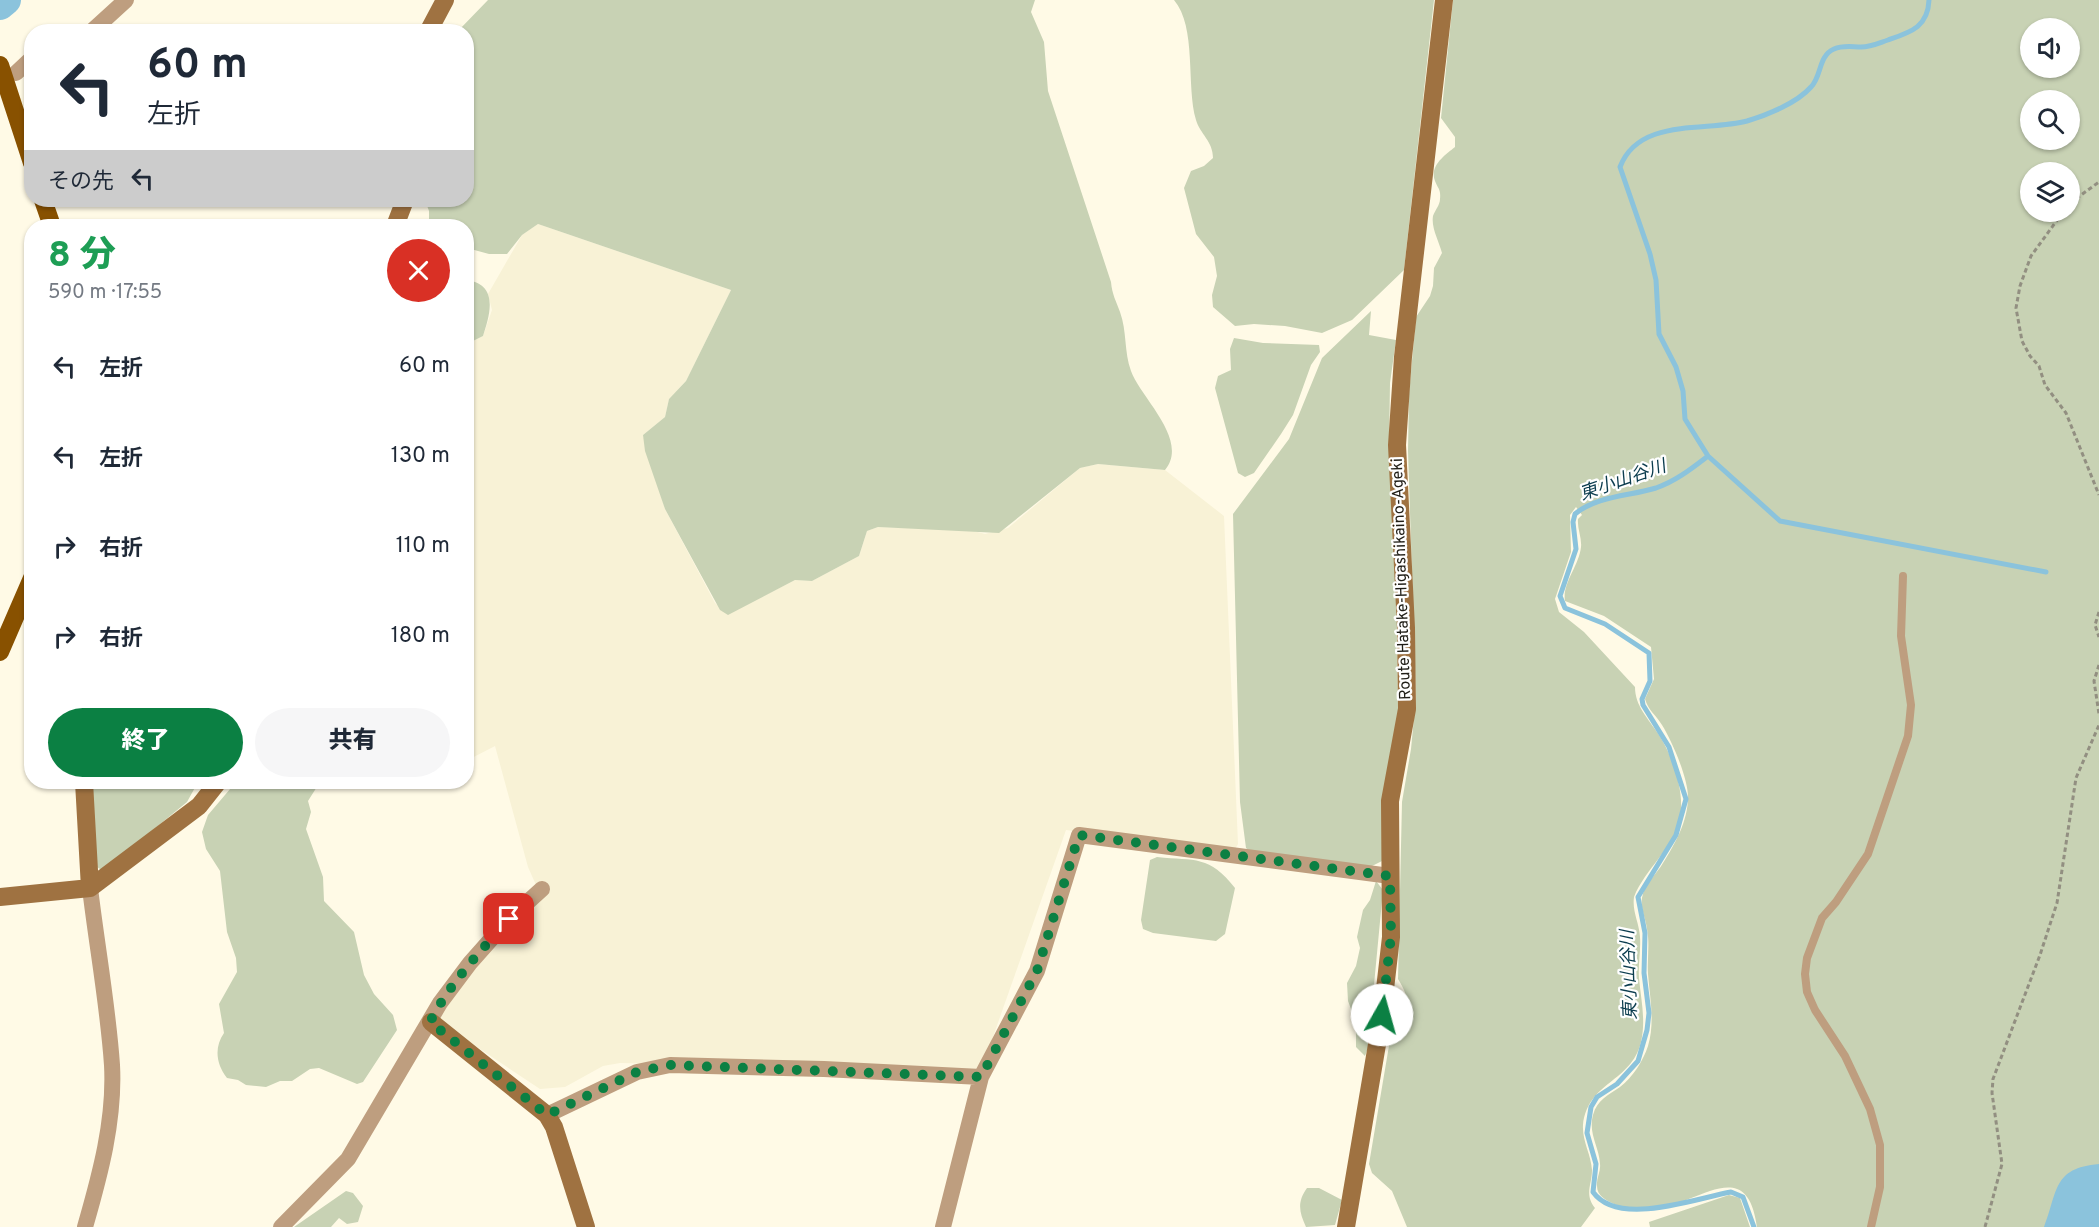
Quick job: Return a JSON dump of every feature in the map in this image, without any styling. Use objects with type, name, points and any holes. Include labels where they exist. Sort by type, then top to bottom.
[{"type":"main road","points":[[432,24],[445,0]]},
{"type":"main road","name":"Route Hatake-Higashikaino-Ageki","points":[[1346,1227],[1382,1015],[1391,936],[1390,801],[1407,710],[1406,628],[1397,445],[1403,357],[1444,0]]},
{"type":"main road","points":[[8,69],[24,132]]},
{"type":"main road","points":[[0,652],[24,596]]},
{"type":"main road","points":[[84,789],[90,888]]},
{"type":"main road","points":[[0,897],[90,888],[199,806],[212,789]]},
{"type":"main road","points":[[430,1022],[547,1115],[555,1127],[586,1227]]},
{"type":"street","points":[[100,24],[126,0]]},
{"type":"street","points":[[8,69],[24,62]]},
{"type":"street","points":[[943,1227],[981,1077],[1037,971],[1079,835],[1390,876]]},
{"type":"street","points":[[85,1227],[98,1183],[109,1126],[112,1067],[90,888]]},
{"type":"street","points":[[281,1227],[348,1159],[440,1003],[470,963],[509,919],[542,889]]},
{"type":"street","points":[[547,1115],[637,1072],[670,1065],[981,1077]]},
{"type":"lane","points":[[1871,1227],[1880,1187],[1880,1145],[1870,1109],[1845,1056],[1811,1001],[1805,974],[1807,958],[1822,918],[1843,892],[1868,854],[1908,736],[1911,705],[1901,636],[1903,576]]},
{"type":"path","points":[[2080,196],[2099,182]]},
{"type":"path","points":[[2056,222],[2031,256],[2020,286],[2016,309],[2022,341],[2030,356],[2039,366],[2044,385],[2066,412],[2099,495]]},
{"type":"path","points":[[2099,612],[2095,625],[2099,637]]},
{"type":"path","points":[[2099,665],[2094,681],[2099,714]]},
{"type":"path","points":[[1985,1227],[2002,1164],[1992,1093],[1993,1079],[2057,903],[2076,778],[2099,725]]},
{"type":"shaded area","points":[[538,224],[731,290],[686,381],[669,399],[665,417],[643,435],[665,509],[715,603],[728,614],[795,580],[812,581],[859,556],[867,531],[878,527],[970,530],[985,534],[1008,528],[1080,468],[1098,464],[1165,470],[1224,516],[1238,844],[1234,851],[1066,830],[982,1068],[973,1071],[620,1063],[603,1066],[565,1087],[540,1089],[441,1023],[438,1015],[491,928],[540,894],[528,867],[495,746],[474,757],[474,340],[483,336],[492,310],[488,294],[522,235]]},
{"type":"green space","points":[[488,0],[1035,0],[1031,12],[1044,42],[1048,91],[1122,319],[1131,371],[1161,419],[1172,446],[1171,458],[1165,470],[1098,464],[1080,468],[999,533],[878,527],[867,531],[859,556],[812,581],[795,580],[728,615],[720,610],[665,509],[645,451],[643,435],[665,417],[669,399],[686,381],[731,290],[538,224],[522,235],[507,254],[489,254],[474,250],[474,219],[429,219],[428,207],[474,207],[474,24],[465,24]]},
{"type":"green space","points":[[1174,0],[1434,0],[1404,270],[1352,320],[1322,333],[1285,326],[1254,324],[1235,326],[1213,307],[1212,295],[1217,276],[1214,257],[1196,234],[1184,188],[1191,171],[1204,166],[1213,158],[1209,142],[1196,120],[1186,25]]},
{"type":"green space","points":[[1453,0],[2099,0],[2099,1227],[1757,1227],[1749,1200],[1737,1189],[1712,1190],[1667,1207],[1650,1210],[1632,1210],[1614,1204],[1600,1195],[1597,1183],[1600,1164],[1592,1128],[1593,1115],[1600,1102],[1633,1074],[1648,1046],[1651,1010],[1648,935],[1642,898],[1645,888],[1668,856],[1680,832],[1686,815],[1688,797],[1675,750],[1645,699],[1654,679],[1651,647],[1604,616],[1565,601],[1568,581],[1581,547],[1578,519],[1582,515],[1576,507],[1570,515],[1571,552],[1555,599],[1559,612],[1584,632],[1635,687],[1637,700],[1659,735],[1673,764],[1681,797],[1677,829],[1634,897],[1640,937],[1639,973],[1643,1018],[1641,1042],[1636,1056],[1628,1066],[1593,1099],[1583,1125],[1592,1170],[1589,1194],[1595,1208],[1581,1227],[1407,1227],[1392,1191],[1372,1173],[1369,1164],[1392,1028],[1401,1016],[1407,1000],[1398,979],[1402,802],[1411,749],[1416,697],[1408,451],[1409,394],[1416,317],[1430,296],[1434,268],[1442,253],[1433,221],[1440,196],[1434,170],[1439,161],[1455,147],[1455,137],[1441,118]]},
{"type":"green space","points":[[474,282],[484,288],[490,302],[483,336],[474,340]]},
{"type":"green space","points":[[1371,311],[1369,335],[1396,340],[1390,383],[1389,448],[1397,615],[1398,711],[1382,861],[1370,867],[1254,854],[1246,848],[1240,802],[1233,514],[1289,439],[1322,358]]},
{"type":"green space","points":[[1234,338],[1263,343],[1319,345],[1320,352],[1311,365],[1293,415],[1254,473],[1245,477],[1238,473],[1215,388],[1218,376],[1231,370],[1230,349]]},
{"type":"green space","points":[[91,789],[194,789],[187,802],[103,871],[97,867]]},
{"type":"green space","points":[[230,789],[316,789],[308,801],[311,812],[306,829],[323,877],[324,901],[354,932],[364,975],[374,994],[393,1015],[397,1030],[363,1082],[357,1084],[319,1068],[310,1069],[292,1081],[280,1081],[266,1087],[246,1085],[238,1080],[227,1078],[220,1067],[218,1050],[224,1033],[219,1004],[237,972],[236,958],[227,932],[220,871],[206,849],[202,832],[208,815]]},
{"type":"green space","points":[[1157,857],[1201,862],[1226,877],[1235,888],[1225,934],[1216,941],[1153,933],[1143,929],[1141,920],[1150,860]]},
{"type":"green space","points":[[1376,881],[1383,890],[1368,1048],[1365,1056],[1356,1047],[1356,1022],[1348,1001],[1347,983],[1356,966],[1360,948],[1357,937],[1363,910],[1370,900]]},
{"type":"green space","points":[[1307,1188],[1319,1188],[1342,1200],[1335,1225],[1306,1227],[1300,1207]]},
{"type":"green space","points":[[346,1191],[353,1193],[363,1206],[358,1222],[347,1224],[339,1218],[331,1227],[294,1227]]},
{"type":"green space","points":[[1729,1195],[1740,1198],[1750,1227],[1650,1227],[1649,1222]]},
{"type":"water","points":[[2099,1164],[2099,1227],[2044,1227],[2055,1193],[2065,1176],[2084,1166]]},
{"type":"waterway","points":[[0,5],[6,0]]},
{"type":"waterway","name":"東小山谷川","points":[[1754,1227],[1743,1197],[1731,1192],[1657,1208],[1638,1209],[1620,1208],[1605,1202],[1593,1192],[1596,1164],[1587,1133],[1591,1107],[1597,1097],[1617,1084],[1638,1061],[1647,1030],[1649,1013],[1644,973],[1645,933],[1638,897],[1676,835],[1686,799],[1669,747],[1643,705],[1642,699],[1650,681],[1649,653],[1605,624],[1565,608],[1560,596],[1576,549],[1573,522],[1575,514],[1593,503],[1663,485],[1708,456],[1685,419],[1683,391],[1676,367],[1659,334],[1656,280],[1650,254],[1620,167],[1629,151],[1642,140],[1658,133],[1747,121],[1790,103],[1811,87],[1829,52],[1848,46],[1872,46],[1911,31],[1925,17],[1929,0]]},
{"type":"waterway","points":[[1708,456],[1780,521],[2046,572]]},
{"type":"route","points":[[509,919],[470,963],[440,1003],[430,1022],[547,1115],[637,1072],[670,1065],[824,1069],[981,1077],[1037,971],[1079,835],[1390,876],[1391,936],[1382,1015]]}]
